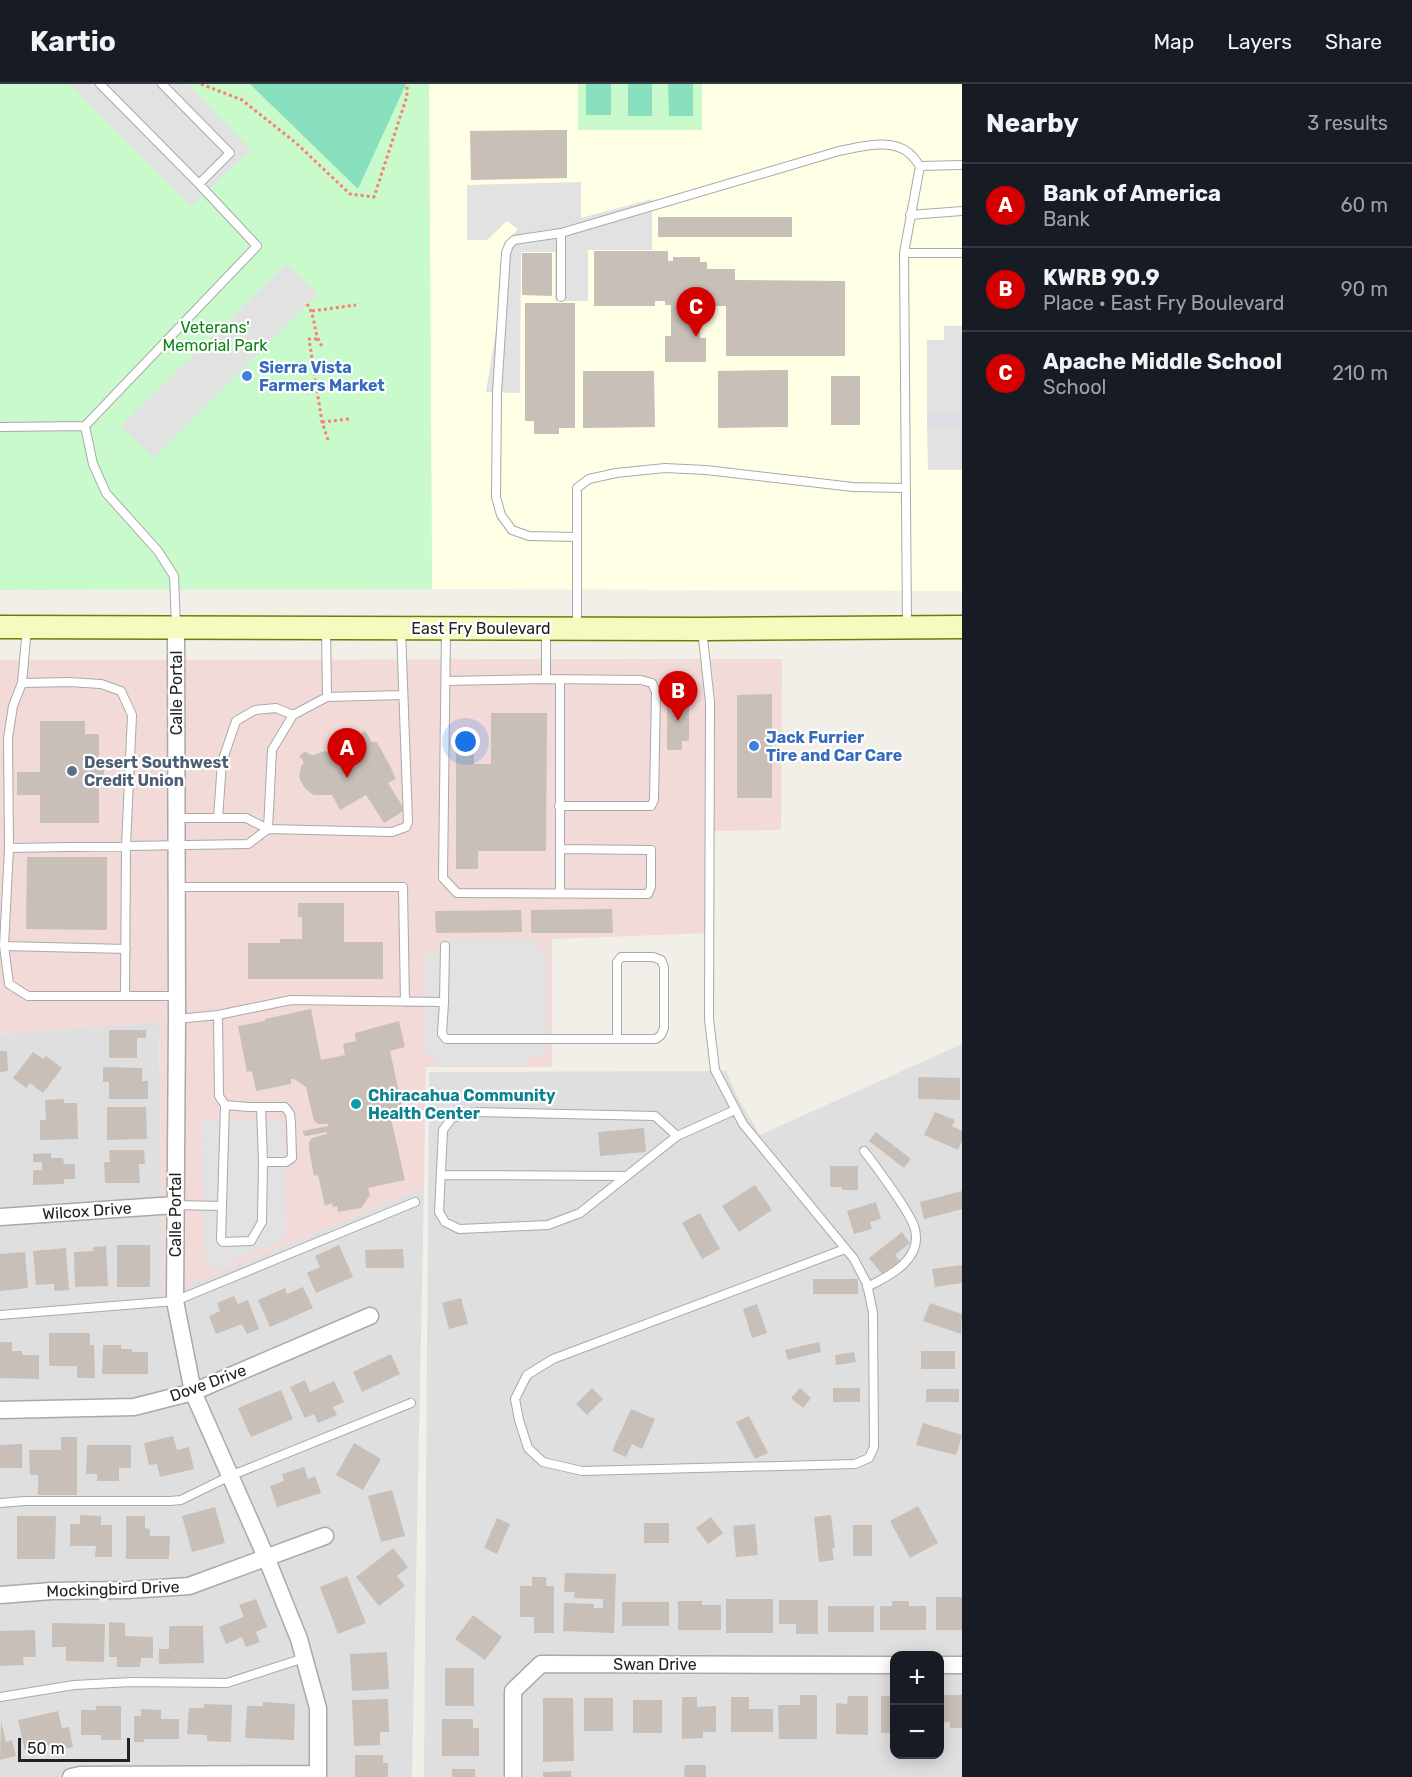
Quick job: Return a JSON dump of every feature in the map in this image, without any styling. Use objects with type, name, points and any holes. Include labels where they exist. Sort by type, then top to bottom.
[{"type":"main road","name":"East Fry Boulevard","points":[[0,627],[702,629],[962,627]]},
{"type":"street","name":"Calle Portal","points":[[176,627],[175,1302],[194,1392],[266,1557],[304,1658],[318,1708],[318,1775]]},
{"type":"street","name":"Wilcox Drive","points":[[0,1216],[175,1205]]},
{"type":"street","name":"Dove Drive","points":[[0,1410],[134,1407],[194,1392],[370,1316]]},
{"type":"street","name":"Mockingbird Drive","points":[[0,1595],[189,1586],[325,1536]]},
{"type":"street","name":"Swan Drive","points":[[513,1777],[513,1691],[541,1664],[890,1665]]},
{"type":"street","points":[[944,1665],[962,1665]]},
{"type":"street","points":[[71,1777],[318,1775]]},
{"type":"lane","points":[[0,428],[85,426],[257,246],[200,184],[99,84]]},
{"type":"lane","points":[[162,84],[230,153],[200,184]]},
{"type":"lane","points":[[577,537],[529,536],[512,530],[501,515],[496,497],[497,393],[506,253],[509,245],[514,240],[561,233],[838,151],[868,145],[898,147],[911,154],[920,166],[904,253],[907,627]]},
{"type":"lane","points":[[920,166],[962,165]]},
{"type":"lane","points":[[910,215],[962,211]]},
{"type":"lane","points":[[561,233],[561,297]]},
{"type":"lane","points":[[904,253],[962,253]]},
{"type":"lane","points":[[85,426],[93,464],[106,493],[158,551],[174,576],[176,627]]},
{"type":"lane","points":[[577,628],[577,488],[589,479],[616,473],[665,468],[706,470],[853,487],[906,488]]},
{"type":"lane","points":[[27,627],[22,683],[13,706],[8,738],[9,848],[4,946],[9,984],[28,996],[177,996]]},
{"type":"lane","points":[[326,628],[327,697]]},
{"type":"lane","points":[[176,818],[246,818],[268,830],[392,832],[406,827],[408,822],[401,628]]},
{"type":"lane","points":[[446,628],[443,878],[457,893],[648,894],[651,887],[651,850],[560,849]]},
{"type":"lane","points":[[546,628],[546,679]]},
{"type":"lane","points":[[702,629],[710,702],[708,1019],[715,1070],[743,1125],[854,1259],[867,1287],[873,1313],[873,1447],[869,1458],[855,1464],[582,1471],[543,1462],[528,1448],[515,1399],[527,1375],[553,1359],[845,1250]]},
{"type":"lane","points":[[446,681],[560,679],[641,680],[652,683],[656,692],[654,800],[651,806],[559,806]]},
{"type":"lane","points":[[560,679],[560,894]]},
{"type":"lane","points":[[22,683],[101,684],[121,691],[132,715],[126,846],[125,996]]},
{"type":"lane","points":[[268,830],[272,750],[293,715],[327,697],[404,695]]},
{"type":"lane","points":[[218,818],[222,762],[236,721],[255,710],[276,708],[293,715]]},
{"type":"lane","points":[[9,848],[248,844],[268,830]]},
{"type":"lane","points":[[177,887],[403,887],[405,1002]]},
{"type":"lane","points":[[4,946],[126,949]]},
{"type":"lane","points":[[445,946],[442,1034],[446,1039],[617,1039],[656,1039],[664,1028],[664,967],[661,960],[653,957],[621,957],[617,962],[617,1039]]},
{"type":"lane","points":[[177,1019],[218,1015],[291,1000],[444,1002]]},
{"type":"lane","points":[[218,1015],[219,1096],[225,1105],[220,1239],[223,1242],[251,1241],[262,1222],[261,1107]]},
{"type":"lane","points":[[225,1105],[285,1107],[290,1114],[292,1158],[286,1162],[263,1162]]},
{"type":"lane","points":[[677,1136],[655,1116],[475,1112],[452,1118],[443,1130],[439,1212],[445,1222],[459,1229],[548,1225],[580,1213],[677,1136],[735,1110]]},
{"type":"lane","points":[[864,1151],[908,1213],[915,1228],[916,1240],[914,1251],[900,1268],[890,1276],[867,1287]]},
{"type":"lane","points":[[441,1175],[627,1176]]},
{"type":"lane","points":[[0,1315],[175,1302],[415,1202]]},
{"type":"lane","points":[[175,1205],[221,1206]]},
{"type":"lane","points":[[0,1503],[181,1500],[230,1476],[411,1402]]},
{"type":"lane","points":[[0,1697],[74,1685],[132,1682],[226,1683],[304,1658]]},
{"type":"path","points":[[201,84],[242,100],[296,143],[350,194],[374,197],[407,96],[407,84]]},
{"type":"path","points":[[307,304],[312,311],[317,339],[323,348]]},
{"type":"path","points":[[312,311],[356,305]]},
{"type":"path","points":[[317,339],[309,339],[322,422],[328,440]]},
{"type":"path","points":[[322,422],[349,419]]},
{"type":"shaded area","points":[[69,84],[188,84],[251,150],[191,206]]},
{"type":"shaded area","points":[[429,84],[962,84],[962,591],[432,589]]},
{"type":"shaded area","points":[[581,182],[581,218],[652,199],[652,250],[588,250],[588,301],[555,301],[555,252],[521,252],[520,393],[486,392],[500,304],[501,253],[505,243],[518,229],[507,221],[487,240],[467,240],[467,185]]},
{"type":"shaded area","points":[[286,264],[318,294],[154,458],[121,426]]},
{"type":"shaded area","points":[[944,326],[962,326],[962,414],[927,414],[927,340],[944,340]]},
{"type":"shaded area","points":[[927,414],[962,414],[962,426],[927,426]]},
{"type":"shaded area","points":[[927,426],[962,426],[962,470],[928,470]]},
{"type":"shaded area","points":[[782,659],[781,830],[713,831],[712,933],[552,939],[552,1067],[426,1067],[424,1188],[163,1295],[159,1022],[0,1034],[0,660]]},
{"type":"shaded area","points":[[443,940],[539,940],[539,950],[547,950],[547,1055],[529,1055],[529,1065],[435,1065],[434,1054],[425,1054],[425,953],[443,953]]},
{"type":"shaded area","points":[[159,1021],[163,1295],[424,1188],[412,1777],[0,1777],[0,1034]]},
{"type":"shaded area","points":[[962,1044],[962,1777],[424,1777],[429,1072],[726,1071],[738,1098],[760,1135]]},
{"type":"shaded area","points":[[202,1119],[282,1120],[286,1237],[212,1272],[204,1250]]},
{"type":"green space","name":"Veterans' Memorial Park","points":[[0,84],[429,84],[432,589],[0,590]]},
{"type":"green space","points":[[250,84],[406,84],[358,189]]},
{"type":"green space","points":[[578,84],[702,84],[702,130],[578,130]]},
{"type":"green space","points":[[586,84],[611,84],[611,115],[586,115]]},
{"type":"green space","points":[[628,84],[652,84],[652,116],[628,116]]},
{"type":"green space","points":[[668,84],[693,84],[693,116],[669,116]]},
{"type":"building","points":[[567,130],[567,178],[471,180],[470,131]]},
{"type":"building","points":[[658,217],[792,217],[792,237],[658,237]]},
{"type":"building","points":[[594,251],[668,251],[668,261],[673,261],[673,257],[700,257],[700,262],[707,262],[707,269],[735,269],[735,280],[845,281],[845,356],[726,356],[726,306],[700,306],[700,338],[706,338],[706,362],[665,362],[665,336],[671,336],[671,305],[665,305],[665,301],[655,301],[655,306],[594,306]]},
{"type":"building","points":[[522,253],[552,253],[552,296],[522,295]]},
{"type":"building","points":[[525,303],[575,303],[575,428],[559,428],[559,434],[534,434],[534,421],[525,421]]},
{"type":"building","points":[[788,370],[788,427],[718,428],[718,371]]},
{"type":"building","points":[[583,371],[654,371],[655,427],[583,428]]},
{"type":"building","points":[[831,376],[860,376],[860,425],[831,425]]},
{"type":"building","name":"Jack Furrier Tire and Car Care","points":[[772,694],[772,798],[737,798],[737,695]]},
{"type":"building","points":[[667,701],[689,701],[689,741],[682,741],[682,750],[667,750]]},
{"type":"building","points":[[491,713],[547,713],[546,851],[478,851],[478,869],[456,869],[456,753],[474,753],[474,764],[491,764]]},
{"type":"building","name":"Desert Southwest Credit Union","points":[[40,721],[85,721],[85,734],[99,734],[99,769],[104,769],[104,782],[99,782],[99,823],[40,823],[40,795],[17,795],[17,772],[40,772]]},
{"type":"building","points":[[365,731],[372,742],[377,742],[390,766],[396,779],[388,783],[405,810],[384,823],[366,795],[340,810],[332,795],[314,795],[304,787],[299,777],[304,762],[299,756],[306,751],[314,755],[324,751],[334,753],[332,749]]},
{"type":"building","points":[[27,857],[107,857],[107,930],[26,929]]},
{"type":"building","points":[[298,903],[344,903],[344,942],[383,942],[383,979],[248,979],[248,943],[280,943],[280,939],[302,939],[302,917],[298,917]]},
{"type":"building","points":[[612,909],[613,933],[531,933],[531,910]]},
{"type":"building","points":[[521,910],[522,932],[436,933],[435,911]]},
{"type":"building","name":"Chiracahua Community Health Center","points":[[311,1009],[321,1060],[345,1055],[343,1044],[356,1041],[355,1033],[399,1021],[405,1047],[390,1051],[404,1116],[391,1119],[405,1180],[368,1188],[370,1195],[361,1208],[338,1212],[337,1206],[333,1207],[332,1203],[325,1206],[318,1175],[314,1176],[309,1142],[312,1138],[327,1134],[327,1132],[305,1136],[303,1131],[328,1126],[328,1124],[318,1124],[314,1121],[306,1087],[291,1079],[291,1084],[256,1091],[252,1071],[247,1072],[238,1026]]},
{"type":"building","points":[[109,1030],[146,1030],[146,1038],[137,1038],[137,1058],[109,1058]]},
{"type":"building","points":[[0,1051],[7,1051],[8,1071],[0,1072]]},
{"type":"building","points":[[33,1052],[43,1059],[46,1056],[62,1068],[43,1093],[30,1083],[26,1088],[13,1078]]},
{"type":"building","points":[[103,1067],[142,1068],[142,1081],[148,1081],[148,1099],[109,1099],[109,1082],[103,1082]]},
{"type":"building","points":[[918,1077],[960,1078],[960,1100],[918,1099]]},
{"type":"building","points":[[64,1099],[64,1103],[77,1103],[78,1139],[40,1140],[40,1120],[46,1120],[45,1100]]},
{"type":"building","points":[[107,1107],[146,1107],[147,1139],[107,1140]]},
{"type":"building","points":[[935,1112],[955,1120],[952,1126],[962,1131],[962,1141],[958,1150],[924,1135]]},
{"type":"building","points":[[644,1128],[646,1152],[600,1156],[598,1132]]},
{"type":"building","points":[[876,1132],[911,1159],[904,1168],[869,1141]]},
{"type":"building","points":[[109,1150],[144,1150],[145,1164],[139,1164],[140,1183],[105,1183],[104,1162],[110,1162]]},
{"type":"building","points":[[51,1153],[51,1158],[63,1158],[64,1164],[75,1164],[75,1179],[64,1179],[64,1184],[33,1185],[33,1170],[42,1170],[42,1162],[33,1162],[33,1154]]},
{"type":"building","points":[[830,1166],[858,1166],[858,1190],[830,1187]]},
{"type":"building","points":[[755,1185],[772,1210],[739,1232],[722,1206]]},
{"type":"building","points":[[962,1191],[962,1209],[924,1219],[920,1202]]},
{"type":"building","points":[[876,1202],[881,1219],[870,1222],[872,1229],[854,1234],[847,1211]]},
{"type":"building","points":[[700,1213],[720,1249],[702,1259],[682,1223]]},
{"type":"building","points":[[902,1232],[910,1243],[895,1255],[900,1261],[882,1274],[869,1258]]},
{"type":"building","points":[[117,1245],[150,1245],[150,1287],[117,1287]]},
{"type":"building","points":[[339,1245],[353,1277],[316,1293],[307,1273],[320,1267],[315,1256]]},
{"type":"building","points":[[106,1246],[108,1286],[75,1287],[74,1252],[93,1251],[93,1247]]},
{"type":"building","points":[[66,1248],[69,1290],[54,1291],[54,1284],[36,1285],[33,1251]]},
{"type":"building","points":[[403,1249],[404,1268],[366,1268],[365,1250]]},
{"type":"building","points":[[25,1252],[28,1288],[0,1291],[0,1254]]},
{"type":"building","points":[[962,1265],[962,1283],[935,1287],[932,1269]]},
{"type":"building","points":[[813,1279],[858,1279],[858,1294],[813,1294]]},
{"type":"building","points":[[303,1287],[313,1308],[270,1327],[258,1300],[285,1288],[287,1294]]},
{"type":"building","points":[[234,1296],[238,1304],[248,1300],[259,1329],[247,1334],[242,1324],[216,1334],[209,1316],[220,1311],[217,1303]]},
{"type":"building","points":[[461,1298],[468,1324],[449,1329],[442,1303]]},
{"type":"building","points":[[930,1303],[962,1314],[961,1334],[923,1321]]},
{"type":"building","points":[[757,1304],[767,1333],[752,1338],[743,1309]]},
{"type":"building","points":[[49,1333],[90,1333],[90,1345],[94,1345],[95,1378],[77,1378],[77,1366],[49,1366]]},
{"type":"building","points":[[0,1342],[12,1342],[12,1351],[22,1351],[22,1355],[39,1355],[39,1379],[0,1378]]},
{"type":"building","points":[[819,1342],[821,1352],[788,1360],[785,1350]]},
{"type":"building","points":[[103,1345],[121,1345],[121,1349],[132,1349],[132,1352],[148,1352],[148,1374],[102,1374]]},
{"type":"building","points":[[921,1351],[955,1351],[955,1369],[921,1369]]},
{"type":"building","points":[[854,1352],[856,1362],[836,1365],[835,1355]]},
{"type":"building","points":[[391,1354],[400,1374],[362,1392],[353,1372]]},
{"type":"building","points":[[305,1380],[310,1392],[334,1381],[344,1402],[333,1407],[337,1415],[318,1423],[314,1414],[305,1418],[290,1387]]},
{"type":"building","points":[[592,1388],[603,1399],[587,1415],[576,1404]]},
{"type":"building","points":[[800,1388],[811,1398],[803,1408],[791,1398]]},
{"type":"building","points":[[833,1388],[860,1388],[860,1402],[833,1402]]},
{"type":"building","points":[[926,1389],[959,1389],[959,1402],[926,1402]]},
{"type":"building","points":[[281,1390],[293,1419],[251,1437],[238,1408]]},
{"type":"building","points":[[631,1409],[655,1419],[642,1449],[632,1444],[626,1457],[612,1451]]},
{"type":"building","points":[[749,1416],[768,1453],[755,1459],[736,1422]]},
{"type":"building","points":[[923,1423],[962,1435],[956,1455],[916,1445]]},
{"type":"building","points":[[173,1436],[177,1450],[189,1447],[194,1469],[160,1477],[157,1464],[149,1465],[144,1443]]},
{"type":"building","points":[[61,1437],[77,1437],[77,1495],[38,1495],[38,1475],[30,1475],[29,1450],[61,1450]]},
{"type":"building","points":[[354,1443],[381,1459],[363,1490],[336,1475]]},
{"type":"building","points":[[22,1444],[22,1468],[0,1468],[0,1445]]},
{"type":"building","points":[[87,1445],[131,1445],[131,1468],[119,1468],[119,1481],[97,1481],[97,1474],[86,1474]]},
{"type":"building","points":[[304,1467],[308,1479],[315,1476],[321,1493],[277,1507],[270,1486],[284,1481],[282,1474]]},
{"type":"building","points":[[392,1490],[405,1536],[381,1542],[368,1496]]},
{"type":"building","points":[[918,1506],[938,1543],[910,1558],[890,1521]]},
{"type":"building","points":[[215,1507],[225,1543],[192,1552],[182,1516]]},
{"type":"building","points":[[80,1515],[101,1516],[101,1525],[112,1525],[112,1557],[95,1557],[96,1546],[70,1546],[70,1524],[80,1524]]},
{"type":"building","points":[[831,1515],[834,1560],[819,1562],[814,1517]]},
{"type":"building","points":[[17,1516],[56,1516],[55,1559],[17,1559]]},
{"type":"building","points":[[126,1516],[145,1516],[145,1528],[150,1529],[150,1536],[170,1536],[169,1559],[126,1559]]},
{"type":"building","points":[[711,1517],[723,1533],[708,1544],[696,1528]]},
{"type":"building","points":[[497,1518],[510,1524],[497,1554],[484,1548]]},
{"type":"building","points":[[644,1523],[669,1523],[669,1543],[644,1543]]},
{"type":"building","points":[[755,1524],[758,1555],[736,1557],[733,1526]]},
{"type":"building","points":[[853,1525],[872,1525],[872,1556],[853,1556]]},
{"type":"building","points":[[393,1548],[408,1567],[397,1576],[405,1586],[379,1606],[356,1577]]},
{"type":"building","points":[[565,1573],[616,1574],[614,1633],[563,1631],[564,1603],[594,1604],[594,1608],[603,1608],[603,1599],[574,1598],[575,1592],[564,1592]]},
{"type":"building","points":[[347,1576],[366,1623],[338,1634],[320,1587]]},
{"type":"building","points":[[532,1577],[546,1577],[546,1586],[554,1586],[554,1633],[534,1633],[534,1617],[520,1617],[520,1586],[532,1586]]},
{"type":"building","points":[[936,1597],[962,1597],[962,1630],[936,1630]]},
{"type":"building","points":[[256,1599],[267,1627],[256,1632],[260,1642],[246,1647],[242,1637],[226,1644],[219,1627],[244,1617],[239,1605]]},
{"type":"building","points":[[726,1599],[773,1599],[773,1633],[726,1633]]},
{"type":"building","points":[[779,1600],[818,1600],[818,1634],[796,1634],[796,1624],[779,1624]]},
{"type":"building","points":[[678,1601],[702,1601],[702,1605],[721,1605],[721,1630],[678,1630]]},
{"type":"building","points":[[892,1601],[909,1601],[909,1606],[926,1606],[926,1630],[880,1630],[880,1606],[892,1606]]},
{"type":"building","points":[[622,1602],[669,1602],[669,1626],[622,1626]]},
{"type":"building","points":[[828,1606],[874,1606],[874,1632],[828,1632]]},
{"type":"building","points":[[473,1615],[502,1637],[485,1660],[455,1639]]},
{"type":"building","points":[[109,1622],[125,1623],[125,1636],[153,1637],[153,1658],[141,1658],[140,1667],[117,1667],[117,1657],[109,1657]]},
{"type":"building","points":[[52,1623],[105,1624],[104,1662],[66,1661],[66,1647],[52,1647]]},
{"type":"building","points":[[169,1626],[203,1626],[204,1663],[159,1664],[159,1649],[169,1649]]},
{"type":"building","points":[[35,1630],[36,1657],[23,1657],[24,1665],[0,1666],[0,1631]]},
{"type":"building","points":[[387,1652],[389,1689],[352,1691],[350,1654]]},
{"type":"building","points":[[445,1668],[474,1668],[474,1706],[445,1706]]},
{"type":"building","points":[[800,1695],[817,1695],[817,1739],[779,1739],[778,1705],[800,1705]]},
{"type":"building","points":[[944,1695],[962,1695],[962,1728],[950,1728],[950,1722],[944,1722]]},
{"type":"building","points":[[848,1696],[868,1696],[868,1735],[836,1734],[836,1703],[847,1704]]},
{"type":"building","points":[[881,1696],[890,1696],[890,1733],[881,1733]]},
{"type":"building","points":[[682,1697],[697,1697],[697,1707],[716,1706],[716,1732],[703,1732],[703,1738],[682,1739]]},
{"type":"building","points":[[731,1697],[749,1697],[749,1709],[773,1709],[773,1732],[731,1732]]},
{"type":"building","points":[[543,1698],[573,1698],[574,1761],[543,1762]]},
{"type":"building","points":[[584,1698],[613,1698],[613,1731],[584,1731]]},
{"type":"building","points":[[388,1699],[389,1732],[380,1732],[380,1745],[354,1746],[352,1700]]},
{"type":"building","points":[[633,1700],[662,1700],[662,1733],[633,1733]]},
{"type":"building","points":[[263,1702],[295,1704],[294,1740],[245,1738],[247,1706],[263,1706]]},
{"type":"building","points":[[204,1704],[232,1705],[231,1742],[207,1741],[207,1735],[187,1734],[189,1708],[204,1708]]},
{"type":"building","points":[[96,1706],[121,1706],[121,1740],[101,1740],[101,1735],[81,1735],[81,1710],[96,1710]]},
{"type":"building","points":[[141,1709],[161,1710],[161,1719],[179,1719],[179,1739],[144,1739],[144,1742],[134,1742],[134,1716],[141,1716]]},
{"type":"building","points":[[58,1711],[62,1728],[69,1727],[73,1747],[54,1751],[53,1745],[25,1751],[18,1720]]},
{"type":"building","points":[[442,1719],[473,1719],[473,1728],[479,1728],[479,1756],[442,1756]]},
{"type":"building","points":[[1,1721],[6,1742],[12,1740],[16,1756],[0,1760]]},
{"type":"building","points":[[355,1755],[383,1755],[383,1763],[388,1763],[388,1777],[355,1777]]},
{"type":"building","points":[[685,1765],[706,1765],[706,1777],[684,1777]]},
{"type":"building","points":[[452,1769],[475,1769],[475,1777],[452,1777]]},
{"type":"building","points":[[571,1771],[571,1777],[543,1777],[543,1772]]},
{"type":"place","name":"Apache Middle School","points":[[696,337]]},
{"type":"place","name":"Sierra Vista Farmers Market","points":[[247,376]]},
{"type":"place","name":"KWRB 90.9","points":[[678,721]]},
{"type":"place","name":"Jack Furrier Tire and Car Care","points":[[754,746]]},
{"type":"place","name":"Desert Southwest Credit Union","points":[[72,771]]},
{"type":"place","name":"Bank of America","points":[[347,778]]},
{"type":"place","name":"Chiracahua Community Health Center","points":[[356,1104]]}]
